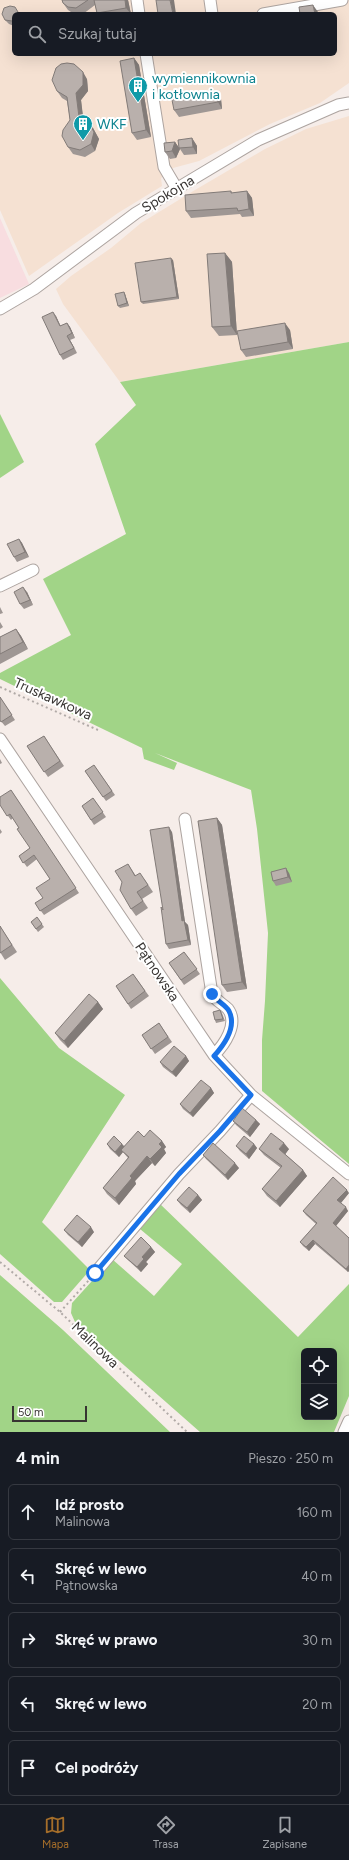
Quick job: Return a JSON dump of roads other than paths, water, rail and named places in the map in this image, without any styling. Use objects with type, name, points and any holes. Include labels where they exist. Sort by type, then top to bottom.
[{"type":"street","points":[[137,0],[139,12]]},
{"type":"street","points":[[210,0],[212,12]]},
{"type":"street","points":[[274,12],[342,0]]},
{"type":"street","points":[[146,56],[164,167],[177,189]]},
{"type":"street","name":"Spokojna","points":[[0,308],[34,289],[136,213],[258,140],[338,105],[349,103]]},
{"type":"street","points":[[0,586],[32,570]]},
{"type":"street","name":"Pątnowska","points":[[0,739],[214,1056],[251,1095],[349,1174]]},
{"type":"street","points":[[185,819],[212,994],[215,1000],[229,1011],[231,1021],[231,1027],[225,1043],[214,1056]]},
{"type":"street","points":[[95,1273],[179,1174],[220,1131],[251,1095]]},
{"type":"street","points":[[344,1432],[349,1421]]},
{"type":"place","name":"wymiennikownia i kotłownia","points":[[138,103]]},
{"type":"place","name":"WKF","points":[[83,141]]}]
